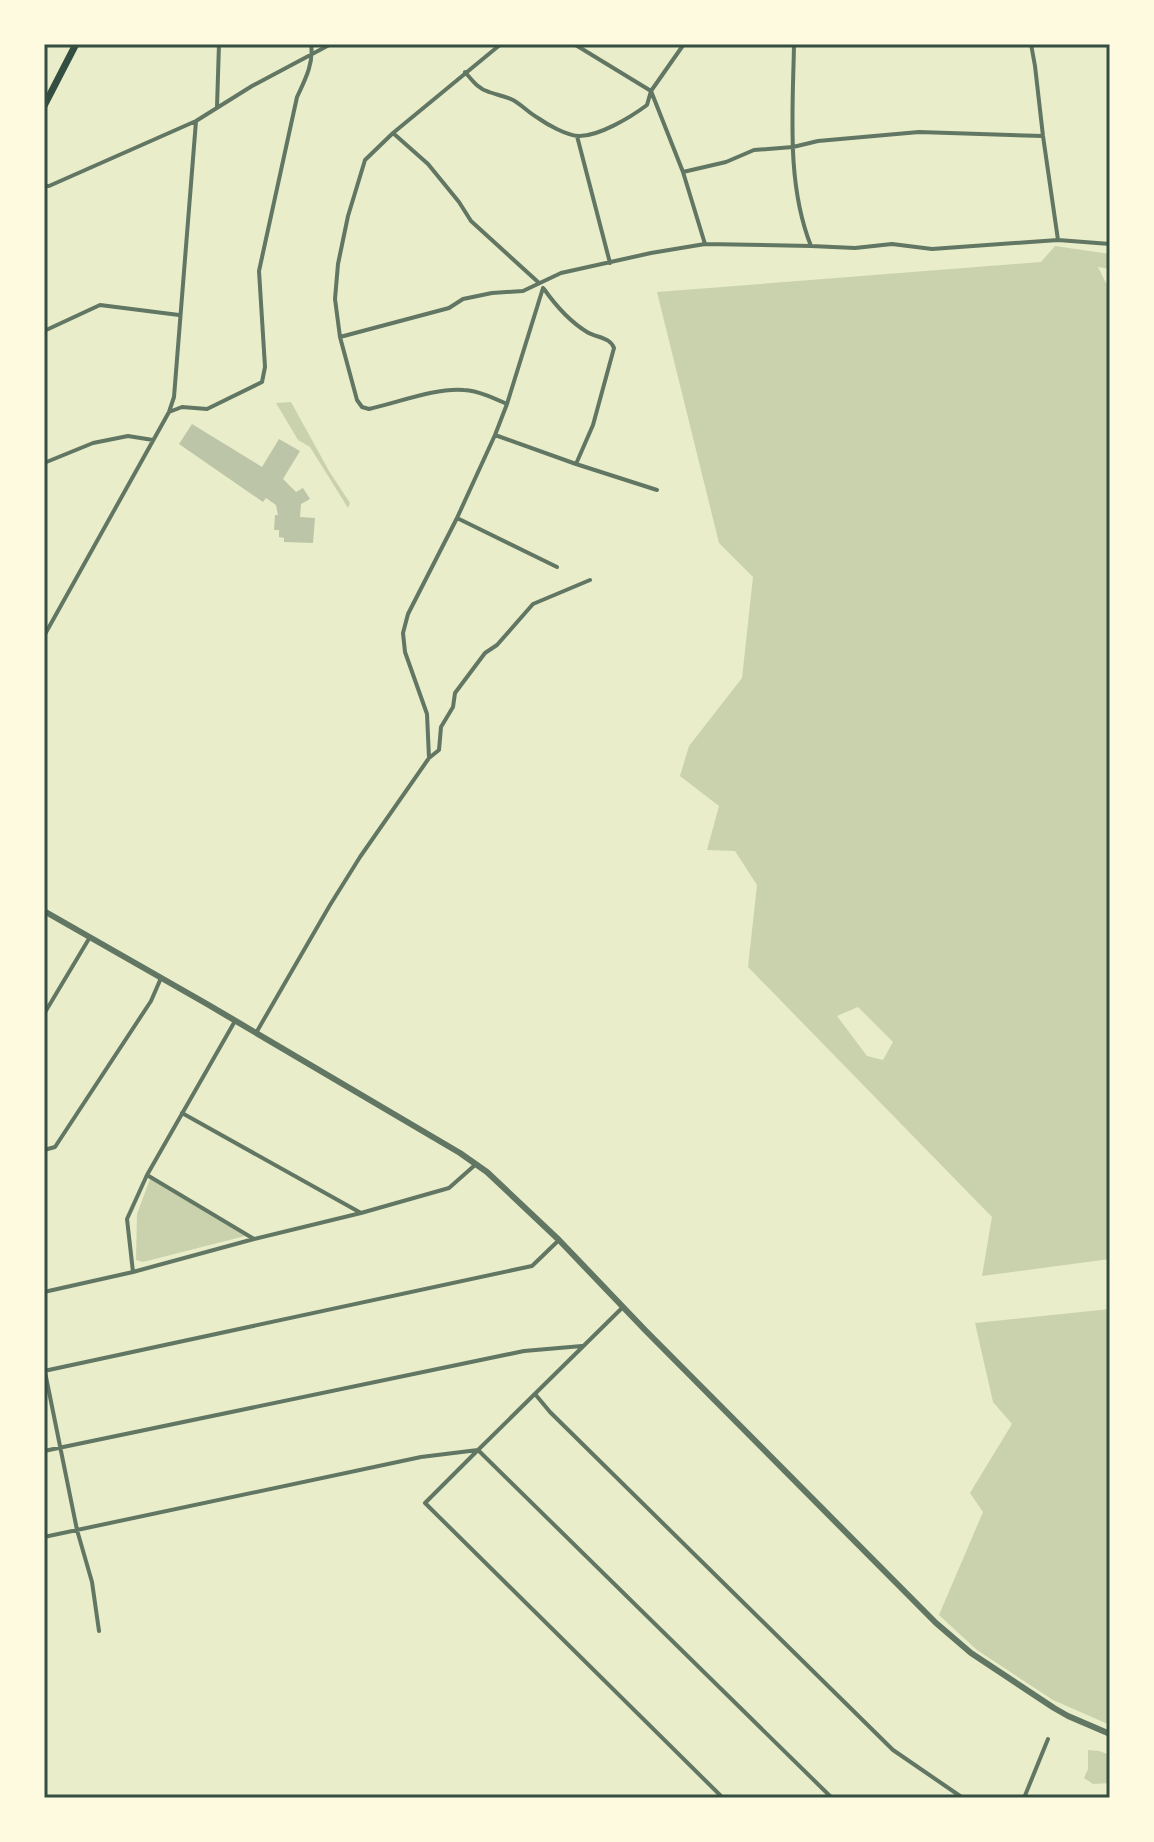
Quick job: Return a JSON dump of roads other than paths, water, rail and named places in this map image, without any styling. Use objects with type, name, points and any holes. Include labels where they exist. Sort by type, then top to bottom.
[{"type":"highway","points":[[44,106],[76,44]]},
{"type":"street","points":[[217,107],[219,44]]},
{"type":"street","points":[[169,412],[182,407],[207,409],[262,382],[265,367],[259,271],[297,97],[313,53],[311,44]]},
{"type":"street","points":[[46,187],[196,121],[331,44]]},
{"type":"street","points":[[501,44],[365,160],[348,216],[338,264],[335,299],[340,337],[357,400],[362,407],[369,409],[444,391],[464,390],[486,394],[507,404]]},
{"type":"street","points":[[574,44],[651,91],[683,172],[705,244]]},
{"type":"street","points":[[465,72],[486,91],[506,96],[524,106],[536,118],[577,136],[609,128],[647,105],[651,91],[684,44]]},
{"type":"street","points":[[779,44],[836,44]]},
{"type":"street","points":[[794,44],[793,147],[798,205],[811,246]]},
{"type":"street","points":[[1031,44],[1058,240]]},
{"type":"street","points":[[44,636],[169,412],[174,397],[196,121]]},
{"type":"street","points":[[683,172],[726,162],[754,150],[793,147],[818,141],[919,132],[1043,136]]},
{"type":"street","points":[[393,133],[428,164],[471,221],[538,282],[555,305],[590,334],[614,344],[593,425],[576,464]]},
{"type":"street","points":[[577,136],[610,263]]},
{"type":"street","points":[[340,337],[449,308],[463,299],[523,291],[561,273],[705,244],[855,248],[892,244],[932,249],[1058,240],[1110,244]]},
{"type":"street","points":[[429,758],[427,714],[405,652],[403,633],[408,614],[495,435],[543,288]]},
{"type":"street","points":[[44,331],[100,305],[180,315]]},
{"type":"street","points":[[495,435],[657,490]]},
{"type":"street","points":[[44,463],[93,443],[128,436],[153,440]]},
{"type":"street","points":[[457,518],[557,567]]},
{"type":"street","points":[[256,1033],[345,881],[429,758],[439,750],[441,727],[453,707],[455,693],[485,653],[497,645],[533,604],[590,580]]},
{"type":"street","points":[[44,911],[476,1164],[559,1240],[936,1623],[971,1653],[1054,1708],[1110,1734]]},
{"type":"street","points":[[44,1014],[90,937]]},
{"type":"street","points":[[44,1150],[55,1147],[151,1001],[161,978]]},
{"type":"street","points":[[133,1272],[127,1219],[147,1175],[235,1021]]},
{"type":"street","points":[[182,1113],[361,1213]]},
{"type":"street","points":[[44,1292],[133,1272],[449,1188],[476,1164]]},
{"type":"street","points":[[147,1175],[254,1239]]},
{"type":"street","points":[[99,1631],[92,1582],[77,1530],[44,1370],[532,1266],[559,1240]]},
{"type":"street","points":[[623,1307],[425,1503],[723,1798]]},
{"type":"street","points":[[44,1451],[524,1351],[584,1346]]},
{"type":"street","points":[[535,1394],[893,1750],[963,1798]]},
{"type":"street","points":[[44,1537],[421,1457],[478,1450]]},
{"type":"street","points":[[478,1450],[832,1798]]},
{"type":"street","points":[[1024,1798],[1048,1739]]}]
